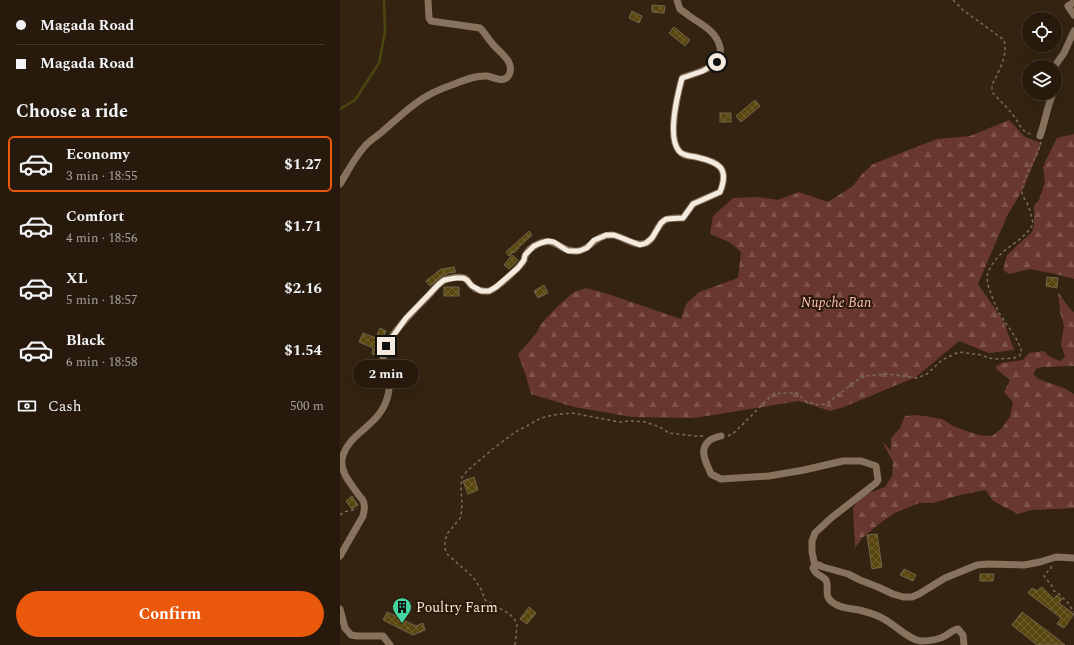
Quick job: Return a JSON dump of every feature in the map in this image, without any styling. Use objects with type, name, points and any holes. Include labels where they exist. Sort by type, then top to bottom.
[{"type":"street","points":[[340,184],[354,160],[366,144],[378,136],[406,110],[425,96],[472,78],[486,76],[500,80],[506,78],[509,74],[510,67],[508,61],[491,43],[485,32],[480,28],[431,21],[429,18],[428,0]]},
{"type":"street","points":[[340,556],[363,516],[364,509],[364,503],[343,471],[342,460],[345,451],[353,438],[376,418],[383,409],[389,388],[383,363],[386,346],[406,318],[438,285],[444,280],[463,278],[472,286],[481,291],[489,291],[496,287],[518,268],[524,260],[525,255],[534,246],[548,241],[554,242],[568,251],[579,251],[587,248],[594,240],[606,235],[614,235],[640,245],[646,243],[652,238],[661,223],[666,219],[683,218],[693,204],[720,192],[724,183],[724,173],[720,167],[710,161],[685,155],[679,151],[676,144],[674,133],[676,105],[682,78],[710,67],[717,62],[720,53],[719,45],[712,31],[680,9],[678,0]]},
{"type":"street","points":[[1074,2],[1068,6],[1074,14]]},
{"type":"street","points":[[1059,60],[1064,53],[1074,31]]},
{"type":"street","points":[[1040,136],[1050,100]]},
{"type":"street","points":[[722,436],[709,441],[704,449],[703,456],[711,474],[721,478],[744,478],[786,474],[843,461],[861,461],[876,466],[878,480],[815,533],[812,541],[814,570],[816,574],[825,579],[827,583],[827,594],[830,600],[835,604],[880,617],[913,639],[920,641],[940,638],[958,629],[963,635],[964,645]]},
{"type":"street","points":[[814,566],[819,565],[834,571],[842,572],[878,586],[893,594],[903,597],[912,597],[945,578],[977,565],[1024,565],[1056,557],[1074,558]]},
{"type":"street","points":[[340,609],[345,628],[351,635],[383,636],[390,645]]},
{"type":"path","points":[[722,436],[727,436],[735,432],[770,397],[776,394],[797,393],[807,402],[819,405],[826,404],[865,376],[888,374],[917,378],[927,374],[942,360],[960,352],[998,359],[1014,358],[1021,355],[1021,349],[1017,339],[992,297],[987,275],[994,262],[1028,232],[1033,224],[1032,214],[1022,194],[1022,186],[1041,141],[1040,136],[1036,134],[1028,134],[1018,125],[1014,116],[993,93],[992,85],[1005,54],[1006,46],[1004,40],[963,10],[953,0]]},
{"type":"path","points":[[515,645],[517,625],[514,618],[485,600],[473,577],[448,555],[445,549],[447,534],[461,518],[462,477],[468,470],[514,433],[541,418],[553,415],[572,413],[620,422],[646,422],[660,427],[669,433],[708,436]]},
{"type":"path","points":[[340,515],[344,512],[356,510],[364,503]]},
{"type":"path","points":[[1049,558],[1051,569],[1044,576],[1052,586],[1053,590],[1068,603],[1074,612]]},
{"type":"green space","name":"Nupche Ban","points":[[1009,120],[1025,137],[1042,143],[1024,187],[1007,216],[978,284],[1004,322],[1014,350],[989,353],[959,341],[916,377],[844,407],[830,411],[799,401],[694,418],[632,417],[574,407],[531,394],[518,354],[535,335],[542,323],[574,292],[586,288],[681,319],[686,304],[699,292],[738,278],[741,252],[729,242],[710,234],[713,216],[733,198],[758,197],[778,200],[799,192],[828,202],[853,186],[862,174],[873,164],[937,139],[970,136]]},
{"type":"green space","points":[[1074,134],[1074,279],[1030,269],[1009,274],[1003,270],[1007,255],[1032,232],[1034,226],[1034,205],[1039,200],[1045,182],[1043,168],[1045,162],[1057,138]]},
{"type":"green space","points":[[1058,292],[1069,308],[1074,312],[1074,366],[1037,368],[1033,374],[1038,379],[1064,388],[1074,394],[1074,508],[1031,510],[1018,514],[993,501],[986,490],[960,495],[933,503],[919,503],[895,513],[862,538],[855,548],[853,508],[861,496],[885,487],[892,476],[893,462],[882,441],[891,451],[891,438],[900,428],[905,416],[917,415],[942,419],[953,426],[966,431],[979,435],[992,436],[1002,428],[1010,417],[1013,402],[1004,392],[1010,380],[996,369],[996,366],[1002,363],[1023,360],[1029,353],[1044,351],[1049,356],[1060,361],[1065,357],[1061,344],[1064,326],[1060,312]]},
{"type":"building","points":[[652,5],[665,6],[664,13],[652,12]]},
{"type":"building","points":[[632,11],[642,16],[639,23],[629,18]]},
{"type":"building","points":[[674,27],[690,40],[685,46],[669,33]]},
{"type":"building","points":[[755,100],[760,106],[741,122],[736,116]]},
{"type":"building","points":[[720,113],[731,113],[731,122],[720,122]]},
{"type":"building","points":[[529,231],[532,235],[509,256],[506,252]]},
{"type":"building","points":[[512,255],[518,260],[509,269],[504,265]]},
{"type":"building","points":[[455,267],[456,272],[449,273],[441,277],[430,286],[426,281],[441,269]]},
{"type":"building","points":[[1047,277],[1058,278],[1057,288],[1046,286]]},
{"type":"building","points":[[544,285],[548,293],[538,298],[534,291]]},
{"type":"building","points":[[444,287],[459,287],[459,296],[444,296]]},
{"type":"building","points":[[380,328],[386,331],[381,342],[378,355],[372,354],[373,348],[359,342],[363,333],[376,338]]},
{"type":"building","points":[[474,477],[478,490],[468,494],[463,481]]},
{"type":"building","points":[[352,496],[358,505],[352,509],[346,501]]},
{"type":"building","points":[[877,534],[882,567],[872,569],[867,535]]},
{"type":"building","points":[[904,569],[916,575],[913,581],[900,575]]},
{"type":"building","points":[[980,574],[994,574],[993,581],[980,581]]},
{"type":"building","points":[[1042,587],[1054,599],[1057,595],[1062,599],[1059,603],[1074,614],[1064,628],[1057,624],[1061,618],[1028,593],[1032,588],[1037,591]]},
{"type":"building","points":[[529,607],[536,613],[527,624],[520,619]]},
{"type":"building","name":"Poultry Farm","points":[[387,612],[416,626],[423,623],[425,630],[413,635],[383,620]]},
{"type":"building","points":[[1022,612],[1065,645],[1037,645],[1012,625]]},
{"type":"waterway","points":[[340,109],[355,100],[379,63],[385,32],[384,0]]},
{"type":"place","name":"Poultry Farm","points":[[402,624]]},
{"type":"route","points":[[386,346],[406,318],[444,280],[463,278],[472,286],[481,291],[489,291],[496,287],[518,268],[524,260],[525,255],[534,246],[548,241],[554,242],[568,251],[579,251],[587,248],[594,240],[606,235],[614,235],[640,245],[646,243],[652,238],[661,223],[666,219],[683,218],[693,204],[720,192],[724,183],[724,173],[720,167],[710,161],[685,155],[679,151],[674,133],[676,105],[682,78],[703,71],[717,62]]}]
